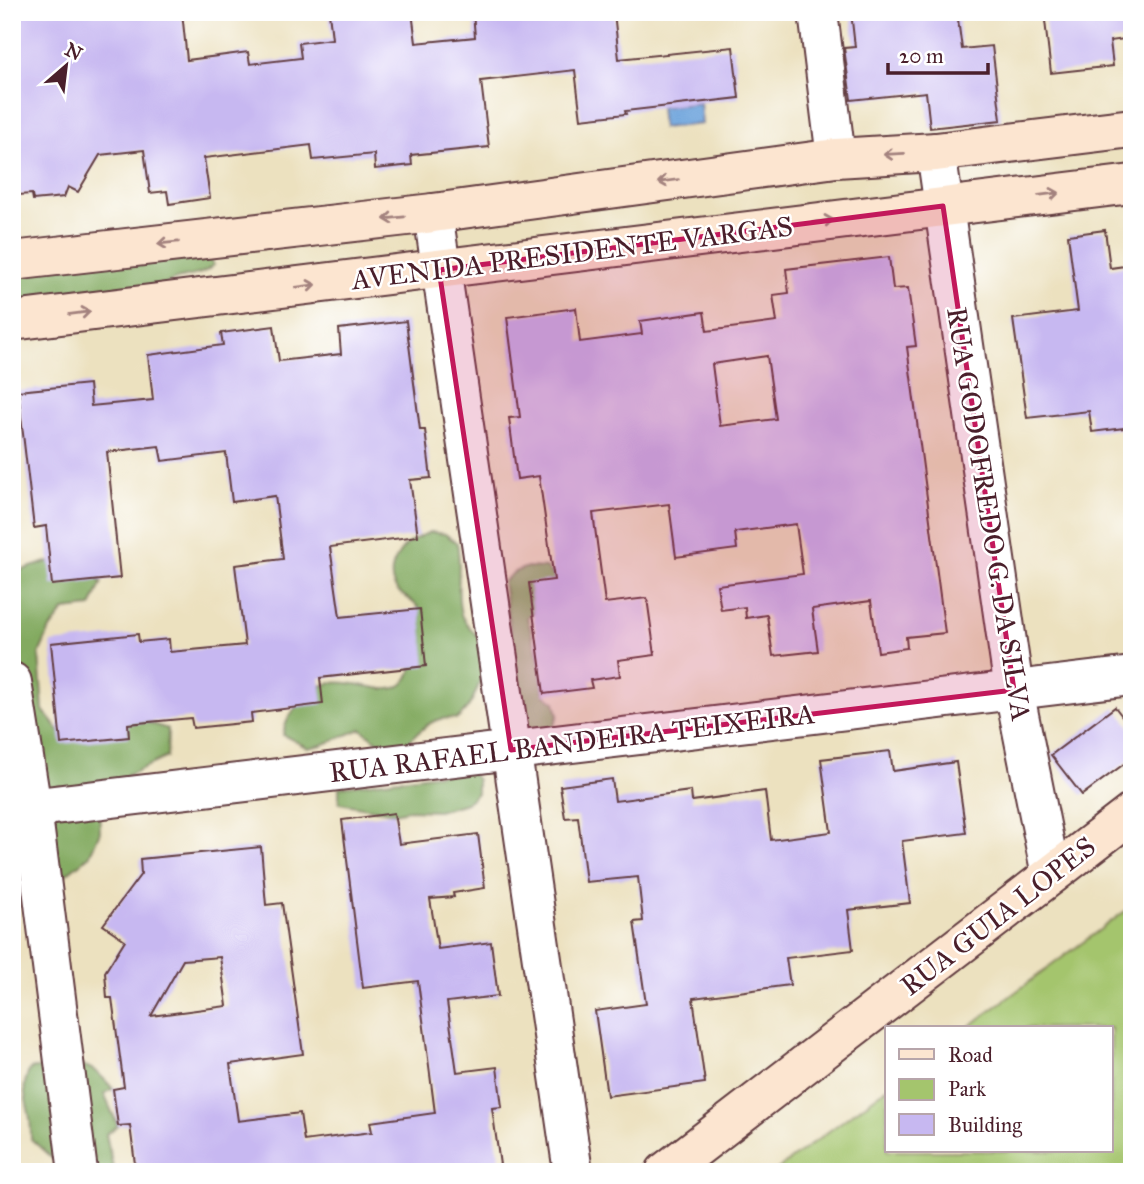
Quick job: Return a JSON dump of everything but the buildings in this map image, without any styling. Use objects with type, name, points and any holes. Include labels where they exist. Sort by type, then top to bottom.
[{"type":"main road","name":"AVENIDA PRESIDENTE VARGAS","points":[[12,261],[433,213],[836,158],[936,152],[1132,128]]},
{"type":"main road","name":"AVENIDA PRESIDENTE VARGAS","points":[[12,321],[1132,184]]},
{"type":"main road","name":"RUA GUIA LOPES","points":[[665,1172],[1132,813]]},
{"type":"street","points":[[818,12],[836,158]]},
{"type":"street","name":"RUA GODOFREDO G. DA SILVA","points":[[936,152],[1014,690],[1051,875]]},
{"type":"street","points":[[433,213],[439,270],[573,1172]]},
{"type":"street","name":"RUA RAFAEL BANDEIRA TEIXEIRA","points":[[22,809],[1132,676]]},
{"type":"street","points":[[12,682],[22,809],[78,1172]]},
{"type":"highlighted area","points":[[943,206],[1014,690],[511,750],[439,270]]},
{"type":"green space","points":[[206,253],[214,265],[201,273],[165,285],[12,310],[12,268]]},
{"type":"green space","points":[[430,532],[445,534],[457,543],[461,614],[478,637],[483,650],[482,671],[470,704],[457,719],[447,718],[431,723],[397,751],[384,746],[361,729],[308,748],[283,735],[290,716],[312,691],[328,684],[343,682],[387,689],[399,687],[408,678],[413,662],[412,635],[419,608],[394,585],[393,565],[405,546]]},
{"type":"green space","points":[[47,562],[76,568],[102,582],[91,607],[65,610],[50,629],[39,654],[43,710],[61,733],[140,720],[168,729],[167,757],[115,781],[99,803],[100,832],[89,856],[45,891],[19,902],[12,901],[12,573]]},
{"type":"green space","points":[[527,567],[546,568],[555,577],[559,591],[527,617],[539,659],[544,694],[555,702],[558,715],[553,728],[526,735],[503,582],[514,572]]},
{"type":"green space","points":[[469,770],[477,780],[477,793],[466,803],[438,811],[408,810],[394,813],[339,803],[339,787]]},
{"type":"green space","points":[[1132,906],[1132,1172],[774,1172],[885,1089],[885,1152],[1112,1152],[1112,1026],[970,1026]]},
{"type":"green space","points":[[71,1063],[95,1071],[113,1089],[104,1094],[118,1126],[106,1134],[114,1172],[61,1172],[53,1159],[31,1139],[24,1089],[30,1069]]},
{"type":"water","points":[[700,103],[702,124],[662,128],[660,107]]}]
